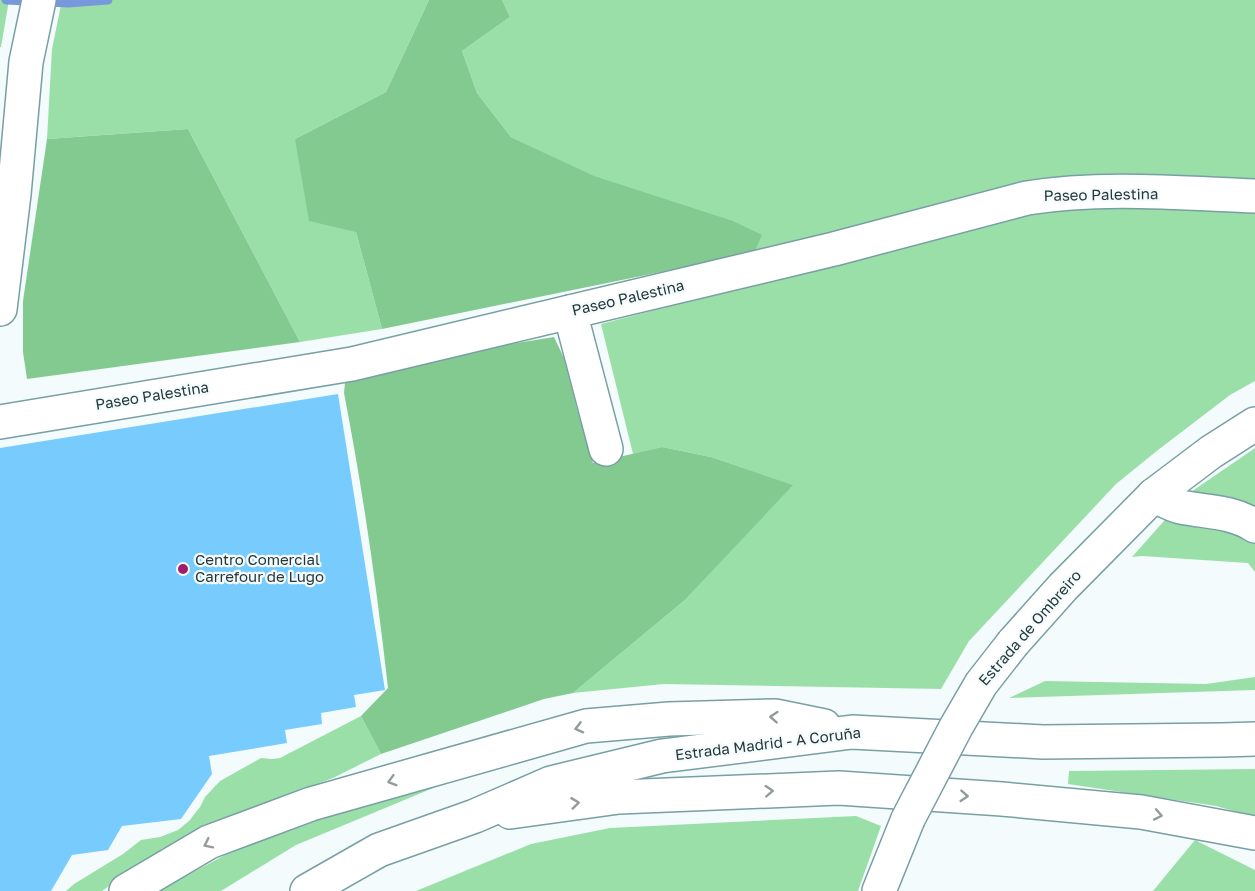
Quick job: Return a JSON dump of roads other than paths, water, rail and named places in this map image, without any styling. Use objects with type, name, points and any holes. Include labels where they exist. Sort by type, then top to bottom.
[{"type":"main road","points":[[0,309],[14,194],[26,62],[39,0]]},
{"type":"main road","name":"Paseo Palestina","points":[[0,422],[352,364],[834,249],[1027,198],[1081,192],[1255,196]]},
{"type":"main road","points":[[570,312],[606,449]]},
{"type":"main road","name":"Estrada de Ombreiro","points":[[879,891],[908,819],[956,727],[981,684],[1013,643],[1063,587],[1154,495],[1211,452],[1255,424]]},
{"type":"main road","points":[[1154,495],[1178,506],[1233,516],[1255,526]]},
{"type":"main road","points":[[126,891],[209,842],[311,804],[586,726],[669,719],[776,716],[852,732]]},
{"type":"main road","name":"Estrada Madrid - A Coruña","points":[[307,891],[379,850],[475,816],[551,783],[662,756],[852,732],[1043,742],[1255,739]]},
{"type":"main road","points":[[475,816],[619,798],[839,788],[1002,799],[1141,812],[1255,833]]},
{"type":"waterway","points":[[6,0],[68,3],[108,0]]},
{"type":"place","name":"Centro Comercial Carrefour de Lugo","points":[[183,569]]}]
